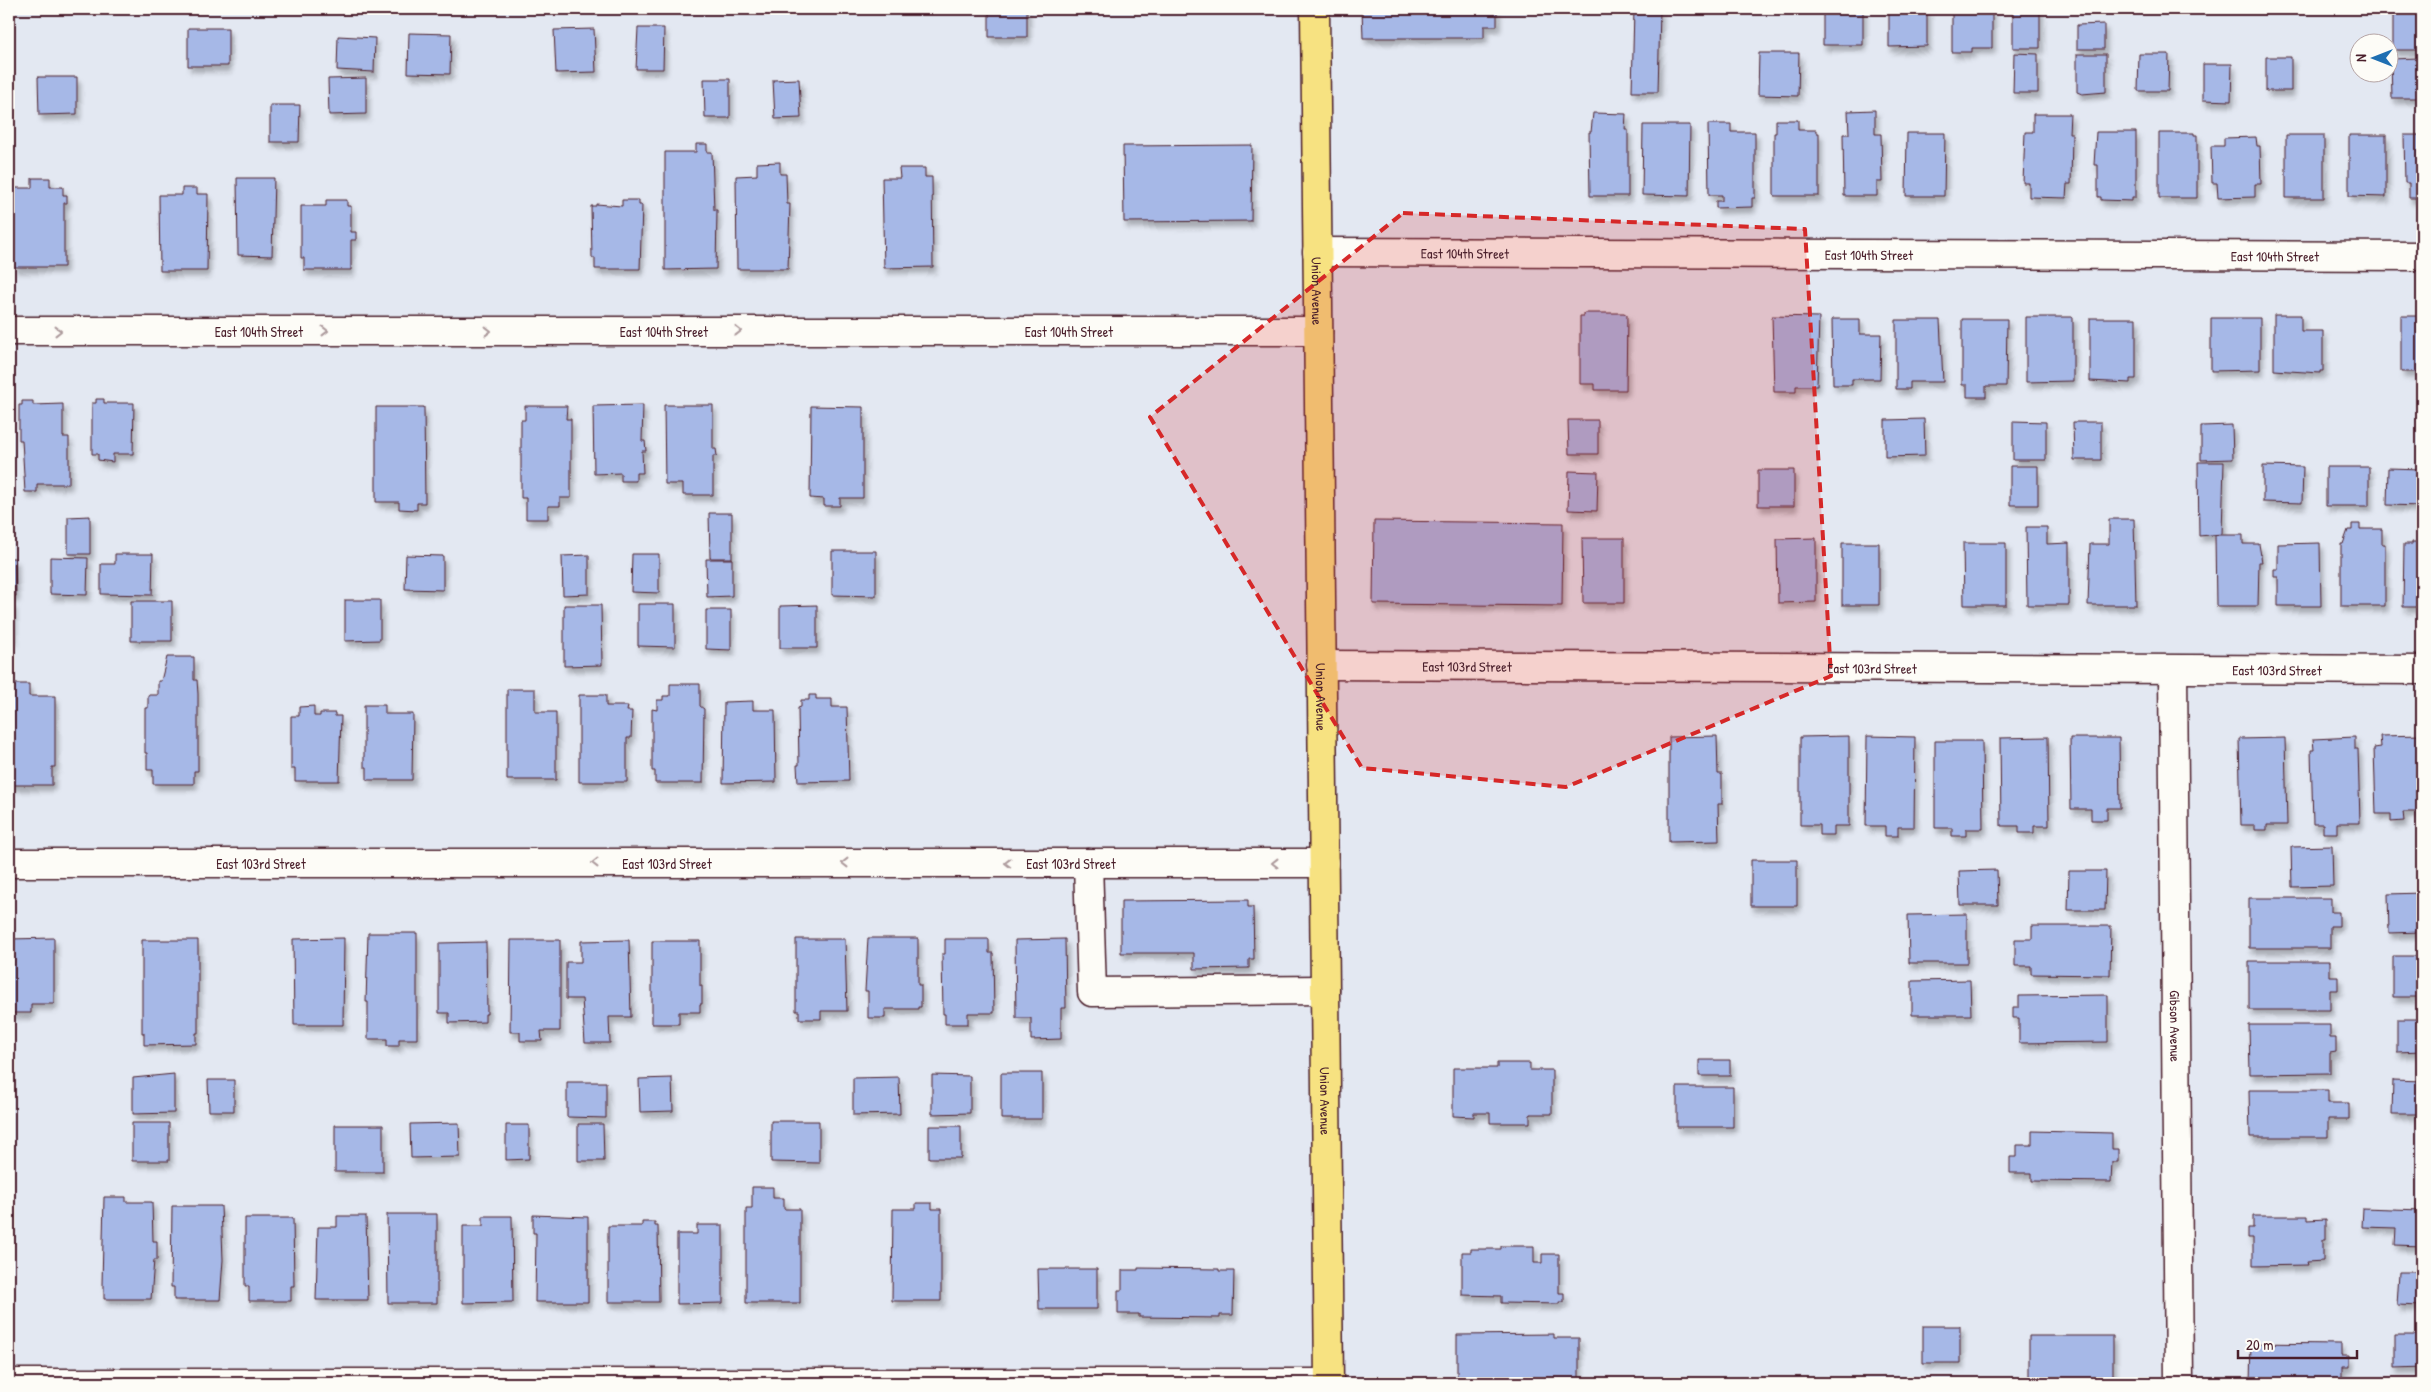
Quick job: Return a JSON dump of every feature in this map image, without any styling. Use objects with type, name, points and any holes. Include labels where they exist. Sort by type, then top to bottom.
[{"type":"main road","name":"Union Avenue","points":[[1315,9],[1329,1383]]},
{"type":"street","name":"East 104th Street","points":[[1317,252],[2422,256]]},
{"type":"street","name":"East 104th Street","points":[[9,331],[1318,331]]},
{"type":"street","name":"East 103rd Street","points":[[1321,665],[2422,670]]},
{"type":"street","name":"Gibson Avenue","points":[[2173,670],[2179,1383]]},
{"type":"street","name":"East 103rd Street","points":[[9,863],[1324,863]]},
{"type":"street","points":[[1088,863],[1092,992],[1325,990]]},
{"type":"street","points":[[9,1383],[1329,1383]]},
{"type":"highlighted area","points":[[1403,213],[1805,229],[1831,676],[1566,787],[1362,768],[1150,417]]},
{"type":"building","points":[[989,9],[1027,9],[1027,37],[989,37]]},
{"type":"building","points":[[1362,9],[1497,9],[1497,26],[1484,26],[1484,38],[1363,38]]},
{"type":"building","points":[[1634,9],[1660,10],[1658,92],[1632,92]]},
{"type":"building","points":[[1823,9],[1863,9],[1863,45],[1823,45]]},
{"type":"building","points":[[1889,9],[1927,9],[1927,46],[1889,47]]},
{"type":"building","points":[[2013,9],[2040,9],[2040,48],[2013,48]]},
{"type":"building","points":[[2393,9],[2419,9],[2419,50],[2398,50],[2398,32],[2393,32]]},
{"type":"building","points":[[1952,11],[1992,11],[1992,48],[1972,48],[1972,52],[1952,52]]},
{"type":"building","points":[[2104,24],[2104,49],[2077,49],[2077,25]]},
{"type":"building","points":[[188,28],[228,28],[228,66],[188,66]]},
{"type":"building","points":[[638,28],[664,28],[663,69],[636,69]]},
{"type":"building","points":[[594,29],[596,72],[556,73],[554,30]]},
{"type":"building","points":[[409,33],[451,34],[450,74],[408,73]]},
{"type":"building","points":[[338,36],[375,38],[374,72],[337,70]]},
{"type":"building","points":[[1759,53],[1799,53],[1798,96],[1758,95]]},
{"type":"building","points":[[2014,53],[2038,54],[2038,93],[2013,93]]},
{"type":"building","points":[[2077,54],[2106,54],[2106,92],[2082,94],[2077,92]]},
{"type":"building","points":[[2139,54],[2169,54],[2168,91],[2138,91]]},
{"type":"building","points":[[2266,57],[2291,57],[2291,91],[2266,91]]},
{"type":"building","points":[[2418,58],[2418,98],[2392,98],[2392,82],[2398,82],[2398,59]]},
{"type":"building","points":[[2203,64],[2232,64],[2231,101],[2203,100]]},
{"type":"building","points":[[38,77],[77,77],[77,114],[39,115]]},
{"type":"building","points":[[366,78],[366,114],[329,115],[328,79]]},
{"type":"building","points":[[704,79],[730,79],[730,118],[705,118]]},
{"type":"building","points":[[799,79],[801,118],[775,119],[773,80]]},
{"type":"building","points":[[270,105],[300,105],[299,142],[270,142]]},
{"type":"building","points":[[1875,110],[1875,134],[1881,134],[1882,182],[1877,182],[1877,196],[1844,196],[1843,134],[1849,134],[1848,111]]},
{"type":"building","points":[[1593,113],[1626,114],[1625,130],[1628,130],[1628,196],[1590,196],[1589,132],[1591,132]]},
{"type":"building","points":[[2033,114],[2070,114],[2069,133],[2072,133],[2071,184],[2067,184],[2066,198],[2029,197],[2029,183],[2023,183],[2025,132],[2033,132]]},
{"type":"building","points":[[1776,120],[1798,120],[1798,130],[1816,130],[1816,133],[1819,133],[1819,196],[1774,196],[1774,133],[1776,133]]},
{"type":"building","points":[[1708,124],[1731,124],[1731,132],[1755,132],[1755,198],[1752,198],[1752,207],[1716,208],[1716,201],[1722,201],[1722,195],[1709,195]]},
{"type":"building","points":[[1643,125],[1690,125],[1689,196],[1642,195]]},
{"type":"building","points":[[2096,132],[2136,132],[2136,197],[2132,197],[2132,201],[2101,200],[2101,197],[2098,197],[2098,165],[2094,165]]},
{"type":"building","points":[[1907,133],[1945,133],[1944,196],[1906,196]]},
{"type":"building","points":[[2159,133],[2194,133],[2194,135],[2197,135],[2197,198],[2159,198]]},
{"type":"building","points":[[2286,135],[2324,135],[2324,198],[2286,198]]},
{"type":"building","points":[[2349,135],[2386,135],[2386,197],[2349,196]]},
{"type":"building","points":[[2404,135],[2422,135],[2422,198],[2409,198],[2409,183],[2405,183]]},
{"type":"building","points":[[2256,137],[2257,146],[2260,146],[2261,184],[2255,184],[2255,197],[2218,198],[2217,183],[2212,183],[2211,146],[2224,146],[2224,138]]},
{"type":"building","points":[[696,144],[707,144],[707,152],[712,152],[714,210],[717,210],[716,269],[665,270],[665,152],[696,152]]},
{"type":"building","points":[[1252,145],[1251,221],[1124,222],[1123,146]]},
{"type":"building","points":[[780,162],[780,174],[786,174],[787,204],[790,204],[788,269],[737,269],[736,176],[757,175],[757,163]]},
{"type":"building","points":[[899,168],[925,168],[925,177],[932,177],[933,267],[884,268],[882,178],[900,178]]},
{"type":"building","points":[[32,178],[50,178],[50,187],[63,187],[63,195],[67,195],[67,203],[64,203],[64,267],[14,267],[14,188],[32,188]]},
{"type":"building","points":[[237,178],[274,178],[272,256],[238,255]]},
{"type":"building","points":[[182,188],[197,188],[197,194],[208,194],[207,271],[160,271],[159,195],[182,195]]},
{"type":"building","points":[[326,200],[347,200],[347,206],[351,206],[351,232],[356,232],[356,240],[351,240],[351,270],[304,270],[304,258],[301,258],[301,206],[326,206]]},
{"type":"building","points":[[622,200],[639,200],[639,205],[642,205],[640,269],[595,269],[595,258],[592,258],[591,206],[596,206],[596,204],[622,206]]},
{"type":"building","points":[[1584,313],[1624,313],[1627,315],[1626,390],[1595,390],[1595,384],[1580,384],[1580,316],[1584,316]]},
{"type":"building","points":[[2274,315],[2301,315],[2301,331],[2323,331],[2323,371],[2320,371],[2320,373],[2274,370]]},
{"type":"building","points":[[1772,316],[1819,317],[1817,386],[1796,386],[1796,392],[1774,392]]},
{"type":"building","points":[[2401,316],[2422,316],[2422,372],[2401,372]]},
{"type":"building","points":[[2026,317],[2073,317],[2073,381],[2026,382]]},
{"type":"building","points":[[2090,318],[2136,318],[2136,379],[2130,379],[2130,383],[2090,381]]},
{"type":"building","points":[[2211,318],[2260,318],[2260,370],[2211,371]]},
{"type":"building","points":[[1832,319],[1860,319],[1860,334],[1881,334],[1880,379],[1852,379],[1852,385],[1833,385]]},
{"type":"building","points":[[1962,319],[2007,319],[2006,386],[1986,386],[1986,397],[1967,397],[1967,385],[1962,385]]},
{"type":"building","points":[[1896,320],[1940,320],[1943,382],[1910,382],[1910,389],[1896,389]]},
{"type":"building","points":[[96,399],[104,399],[104,403],[134,403],[133,454],[113,454],[113,462],[98,460],[98,454],[92,454],[92,403],[96,403]]},
{"type":"building","points":[[22,401],[33,401],[33,405],[63,404],[63,437],[69,437],[69,484],[37,484],[37,492],[25,492],[22,440],[19,440],[19,405],[22,405]]},
{"type":"building","points":[[643,405],[642,441],[645,441],[646,451],[642,451],[643,473],[636,473],[636,481],[621,481],[621,473],[594,474],[593,406]]},
{"type":"building","points":[[664,405],[713,405],[713,449],[716,449],[717,456],[713,456],[713,495],[683,495],[683,484],[665,484]]},
{"type":"building","points":[[525,406],[567,406],[566,419],[571,419],[571,498],[560,498],[560,506],[548,506],[548,519],[526,519],[526,498],[521,498],[521,420],[525,420]]},
{"type":"building","points":[[811,406],[863,407],[863,498],[840,498],[840,506],[824,506],[824,499],[810,498]]},
{"type":"building","points":[[376,407],[424,407],[425,503],[417,503],[417,510],[399,509],[399,502],[376,502]]},
{"type":"building","points":[[1924,419],[1925,456],[1885,457],[1885,420]]},
{"type":"building","points":[[1568,420],[1598,420],[1598,454],[1569,454]]},
{"type":"building","points":[[2013,421],[2046,422],[2046,460],[2013,460]]},
{"type":"building","points":[[2073,422],[2101,422],[2101,460],[2074,460]]},
{"type":"building","points":[[2232,425],[2233,459],[2201,460],[2201,426]]},
{"type":"building","points":[[2198,462],[2224,462],[2222,534],[2199,536]]},
{"type":"building","points":[[2010,466],[2038,466],[2038,505],[2010,505]]},
{"type":"building","points":[[2263,466],[2303,467],[2302,503],[2263,502]]},
{"type":"building","points":[[2326,467],[2369,467],[2369,506],[2326,506]]},
{"type":"building","points":[[2388,468],[2422,469],[2422,506],[2387,505]]},
{"type":"building","points":[[1758,470],[1794,470],[1794,506],[1758,506]]},
{"type":"building","points":[[1569,471],[1598,472],[1597,511],[1568,510]]},
{"type":"building","points":[[709,513],[732,513],[732,558],[710,558]]},
{"type":"building","points":[[90,516],[90,554],[68,554],[68,517]]},
{"type":"building","points":[[2109,519],[2134,519],[2136,605],[2088,605],[2090,544],[2109,544]]},
{"type":"building","points":[[1374,521],[1563,523],[1562,606],[1373,604]]},
{"type":"building","points":[[2352,524],[2360,524],[2360,529],[2382,529],[2382,544],[2385,544],[2385,606],[2341,606],[2341,544],[2343,544],[2348,530],[2352,530]]},
{"type":"building","points":[[2026,527],[2047,527],[2047,544],[2069,543],[2069,605],[2027,605]]},
{"type":"building","points":[[2215,535],[2243,535],[2243,544],[2259,544],[2262,562],[2259,562],[2258,606],[2216,606]]},
{"type":"building","points":[[1582,538],[1624,538],[1624,603],[1583,603]]},
{"type":"building","points":[[1816,538],[1816,602],[1778,603],[1777,539]]},
{"type":"building","points":[[2412,542],[2422,542],[2422,607],[2403,607],[2404,544],[2412,544]]},
{"type":"building","points":[[1842,543],[1879,543],[1879,605],[1842,605]]},
{"type":"building","points":[[1963,543],[2006,543],[2006,605],[1964,605]]},
{"type":"building","points":[[2320,543],[2321,606],[2278,606],[2278,577],[2274,577],[2274,569],[2278,569],[2278,544]]},
{"type":"building","points":[[832,551],[876,551],[876,596],[832,595]]},
{"type":"building","points":[[115,554],[153,554],[152,595],[101,594],[101,564],[115,564]]},
{"type":"building","points":[[632,554],[659,554],[659,593],[631,592]]},
{"type":"building","points":[[406,555],[443,556],[443,590],[405,589]]},
{"type":"building","points":[[589,555],[589,594],[563,595],[562,556]]},
{"type":"building","points":[[50,557],[88,558],[87,595],[50,594]]},
{"type":"building","points":[[9,558],[15,558],[16,596],[9,596]]},
{"type":"building","points":[[706,559],[732,559],[732,596],[707,597]]},
{"type":"building","points":[[345,600],[380,600],[380,640],[345,641]]},
{"type":"building","points":[[131,601],[172,601],[172,641],[131,641]]},
{"type":"building","points":[[9,604],[13,604],[13,639],[9,639]]},
{"type":"building","points":[[638,604],[675,604],[675,647],[638,646]]},
{"type":"building","points":[[564,605],[601,605],[602,665],[564,666]]},
{"type":"building","points":[[817,605],[817,648],[780,648],[780,606]]},
{"type":"building","points":[[706,610],[731,610],[731,650],[706,649]]},
{"type":"building","points":[[167,657],[194,657],[194,680],[197,680],[198,694],[198,771],[194,771],[194,784],[153,784],[153,770],[147,770],[145,708],[148,708],[148,695],[158,695],[158,681],[161,681]]},
{"type":"building","points":[[9,684],[29,684],[29,696],[55,696],[55,767],[52,767],[52,785],[9,785]]},
{"type":"building","points":[[670,684],[700,684],[700,706],[704,709],[703,783],[655,783],[655,771],[652,771],[652,709],[657,710],[657,700],[663,700],[663,696],[670,696]]},
{"type":"building","points":[[507,689],[535,689],[535,712],[556,712],[556,780],[507,780]]},
{"type":"building","points":[[579,695],[606,695],[606,706],[628,706],[627,711],[632,711],[631,738],[627,738],[627,782],[579,782]]},
{"type":"building","points":[[809,695],[816,695],[816,699],[832,699],[832,707],[847,707],[849,781],[798,782],[798,708],[801,707],[801,700],[809,700]]},
{"type":"building","points":[[753,701],[753,710],[775,710],[776,782],[723,783],[724,702]]},
{"type":"building","points":[[364,705],[385,705],[385,714],[413,714],[412,780],[367,780],[367,767],[364,767]]},
{"type":"building","points":[[314,706],[314,716],[320,716],[320,713],[335,713],[335,716],[341,716],[339,781],[295,781],[295,769],[291,769],[291,716],[299,716],[299,707]]},
{"type":"building","points":[[2422,735],[2422,812],[2403,812],[2404,821],[2391,822],[2391,814],[2376,814],[2374,748],[2381,747],[2380,736]]},
{"type":"building","points":[[1717,736],[1718,774],[1722,774],[1722,804],[1718,804],[1719,841],[1669,842],[1669,737]]},
{"type":"building","points":[[1849,736],[1849,826],[1834,826],[1834,835],[1819,835],[1819,825],[1800,825],[1800,737]]},
{"type":"building","points":[[1867,736],[1915,737],[1914,827],[1898,827],[1898,836],[1885,836],[1885,826],[1866,826]]},
{"type":"building","points":[[2048,737],[2049,826],[2034,826],[2034,833],[2019,833],[2019,826],[2001,826],[2000,738]]},
{"type":"building","points":[[2355,737],[2355,749],[2358,749],[2360,823],[2337,823],[2337,833],[2323,833],[2323,824],[2313,824],[2311,750],[2314,750],[2313,739]]},
{"type":"building","points":[[2070,738],[2119,738],[2120,808],[2107,808],[2107,820],[2091,820],[2091,809],[2071,809]]},
{"type":"building","points":[[2285,738],[2287,825],[2267,825],[2267,830],[2255,830],[2255,825],[2241,825],[2239,739]]},
{"type":"building","points":[[1935,741],[1982,741],[1983,829],[1966,829],[1966,836],[1952,836],[1952,828],[1935,828]]},
{"type":"building","points":[[2332,846],[2333,886],[2292,887],[2291,847]]},
{"type":"building","points":[[1751,860],[1797,860],[1797,906],[1751,906]]},
{"type":"building","points":[[1997,870],[1998,905],[1960,905],[1959,871]]},
{"type":"building","points":[[2069,871],[2106,871],[2105,910],[2068,910]]},
{"type":"building","points":[[2422,893],[2422,932],[2389,933],[2388,894]]},
{"type":"building","points":[[2249,898],[2331,898],[2331,912],[2339,912],[2339,926],[2330,926],[2330,948],[2249,948]]},
{"type":"building","points":[[1248,900],[1248,907],[1253,907],[1254,959],[1249,959],[1249,968],[1194,969],[1194,953],[1121,953],[1121,901]]},
{"type":"building","points":[[1967,914],[1967,963],[1909,963],[1908,915]]},
{"type":"building","points":[[2032,926],[2111,926],[2110,975],[2031,974],[2031,966],[2015,966],[2015,939],[2032,939]]},
{"type":"building","points":[[368,933],[417,933],[417,1039],[399,1039],[399,1046],[387,1046],[387,1039],[368,1039],[368,1002],[366,1002]]},
{"type":"building","points":[[54,938],[54,1004],[31,1004],[31,1013],[11,1013],[11,1005],[9,1005],[9,939]]},
{"type":"building","points":[[344,938],[343,1025],[294,1025],[293,939]]},
{"type":"building","points":[[868,938],[918,938],[918,985],[921,985],[921,1007],[918,1007],[918,1009],[885,1009],[885,1018],[868,1018],[868,991],[865,991]]},
{"type":"building","points":[[796,939],[845,939],[847,1011],[821,1011],[821,1019],[799,1019],[799,1011],[796,1011]]},
{"type":"building","points":[[945,939],[989,939],[989,953],[993,953],[994,1013],[968,1013],[968,1024],[945,1024],[945,1014],[943,1014],[942,954],[945,954]]},
{"type":"building","points":[[1065,939],[1066,1008],[1061,1008],[1061,1039],[1031,1040],[1031,1018],[1016,1018],[1015,940]]},
{"type":"building","points":[[142,940],[198,940],[198,1033],[196,1033],[196,1044],[144,1045],[144,1033],[142,1033]]},
{"type":"building","points":[[511,940],[560,940],[560,1031],[541,1031],[542,1041],[520,1041],[520,1032],[510,1032]]},
{"type":"building","points":[[629,940],[631,1017],[609,1017],[610,1043],[585,1043],[582,999],[566,999],[566,962],[581,962],[581,941]]},
{"type":"building","points":[[652,941],[700,941],[702,1004],[700,1004],[700,1012],[679,1012],[679,1024],[652,1024]]},
{"type":"building","points":[[486,942],[487,1014],[485,1014],[485,1022],[449,1023],[449,1013],[439,1013],[439,943]]},
{"type":"building","points":[[2393,956],[2422,956],[2422,997],[2393,997]]},
{"type":"building","points":[[2249,961],[2330,961],[2330,976],[2338,976],[2338,990],[2330,990],[2330,1010],[2249,1010]]},
{"type":"building","points":[[1970,980],[1971,1015],[1912,1015],[1912,981]]},
{"type":"building","points":[[2108,995],[2108,1042],[2019,1043],[2019,1018],[2013,1018],[2013,1007],[2019,1007],[2019,996]]},
{"type":"building","points":[[2397,1019],[2422,1019],[2422,1051],[2397,1052]]},
{"type":"building","points":[[2249,1025],[2330,1025],[2330,1038],[2336,1038],[2336,1052],[2330,1053],[2330,1073],[2250,1074]]},
{"type":"building","points":[[1699,1060],[1730,1060],[1730,1076],[1699,1076]]},
{"type":"building","points":[[1497,1063],[1530,1063],[1530,1070],[1552,1070],[1552,1114],[1530,1114],[1530,1123],[1490,1123],[1490,1113],[1474,1113],[1474,1117],[1453,1116],[1453,1068],[1497,1068]]},
{"type":"building","points":[[1001,1073],[1042,1073],[1042,1119],[1001,1119]]},
{"type":"building","points":[[174,1074],[174,1113],[133,1114],[133,1078]]},
{"type":"building","points":[[932,1075],[970,1076],[970,1113],[932,1114]]},
{"type":"building","points":[[899,1077],[900,1114],[853,1115],[853,1078]]},
{"type":"building","points":[[672,1078],[673,1111],[640,1112],[639,1079]]},
{"type":"building","points":[[208,1080],[234,1080],[234,1111],[209,1111]]},
{"type":"building","points":[[2393,1080],[2422,1081],[2422,1114],[2392,1114]]},
{"type":"building","points":[[567,1082],[606,1082],[606,1118],[567,1117]]},
{"type":"building","points":[[1677,1087],[1733,1087],[1733,1127],[1677,1127]]},
{"type":"building","points":[[2249,1090],[2328,1090],[2328,1103],[2349,1103],[2349,1119],[2328,1119],[2328,1137],[2250,1137]]},
{"type":"building","points":[[771,1121],[819,1121],[819,1163],[771,1162]]},
{"type":"building","points":[[132,1123],[169,1123],[169,1161],[132,1161]]},
{"type":"building","points":[[459,1123],[460,1157],[411,1158],[410,1124]]},
{"type":"building","points":[[578,1124],[603,1124],[604,1161],[578,1161]]},
{"type":"building","points":[[335,1125],[383,1125],[383,1172],[335,1172]]},
{"type":"building","points":[[506,1125],[529,1125],[529,1159],[506,1160]]},
{"type":"building","points":[[929,1126],[961,1126],[961,1158],[929,1158]]},
{"type":"building","points":[[2032,1131],[2112,1133],[2112,1149],[2118,1149],[2118,1162],[2112,1162],[2111,1182],[2032,1181],[2032,1173],[2010,1173],[2010,1157],[2017,1157],[2017,1145],[2032,1145]]},
{"type":"building","points":[[752,1187],[773,1187],[773,1198],[784,1198],[784,1209],[800,1209],[800,1303],[746,1303],[746,1208],[752,1208]]},
{"type":"building","points":[[104,1197],[126,1197],[126,1202],[152,1202],[153,1241],[157,1241],[157,1260],[154,1260],[151,1299],[104,1299],[104,1285],[102,1285]]},
{"type":"building","points":[[916,1203],[932,1203],[932,1209],[941,1209],[941,1301],[892,1301],[893,1209],[916,1209]]},
{"type":"building","points":[[172,1206],[221,1206],[223,1260],[220,1300],[174,1300],[174,1287],[171,1287]]},
{"type":"building","points":[[2363,1208],[2422,1210],[2422,1246],[2395,1245],[2396,1228],[2362,1227]]},
{"type":"building","points":[[387,1214],[437,1214],[437,1303],[388,1303]]},
{"type":"building","points":[[533,1215],[588,1217],[588,1302],[535,1302],[536,1233],[533,1233]]},
{"type":"building","points":[[337,1216],[366,1216],[368,1300],[316,1300],[318,1227],[337,1227]]},
{"type":"building","points":[[483,1216],[512,1216],[513,1302],[463,1303],[463,1226],[483,1226]]},
{"type":"building","points":[[2253,1216],[2307,1216],[2307,1220],[2326,1219],[2323,1261],[2307,1262],[2308,1265],[2253,1266],[2253,1238],[2248,1238],[2248,1228],[2253,1228]]},
{"type":"building","points":[[245,1218],[293,1218],[294,1286],[291,1286],[291,1301],[249,1301],[249,1286],[245,1286]]},
{"type":"building","points":[[642,1222],[655,1222],[655,1226],[658,1226],[659,1302],[608,1302],[608,1226],[642,1226]]},
{"type":"building","points":[[697,1225],[723,1225],[723,1303],[677,1304],[677,1234],[697,1234]]},
{"type":"building","points":[[1501,1246],[1534,1246],[1534,1263],[1542,1263],[1542,1254],[1559,1254],[1559,1293],[1564,1293],[1564,1302],[1559,1302],[1559,1304],[1501,1303],[1501,1296],[1462,1295],[1462,1252],[1471,1252],[1471,1249],[1501,1249]]},
{"type":"building","points":[[1138,1268],[1219,1269],[1219,1271],[1234,1271],[1233,1315],[1220,1315],[1220,1318],[1139,1317],[1139,1314],[1118,1314],[1118,1290],[1122,1290],[1122,1270],[1138,1270]]},
{"type":"building","points":[[1038,1269],[1097,1269],[1097,1309],[1039,1309]]},
{"type":"building","points":[[2399,1272],[2422,1272],[2422,1306],[2397,1305]]},
{"type":"building","points":[[1923,1326],[1960,1326],[1960,1363],[1923,1363]]},
{"type":"building","points":[[1554,1334],[1554,1338],[1579,1338],[1579,1382],[1457,1383],[1457,1335]]},
{"type":"building","points":[[2395,1335],[2422,1335],[2422,1367],[2395,1368]]},
{"type":"building","points":[[2029,1336],[2113,1336],[2113,1383],[2029,1383]]},
{"type":"building","points":[[2251,1343],[2341,1344],[2341,1356],[2349,1356],[2349,1367],[2342,1367],[2342,1383],[2250,1383]]}]
